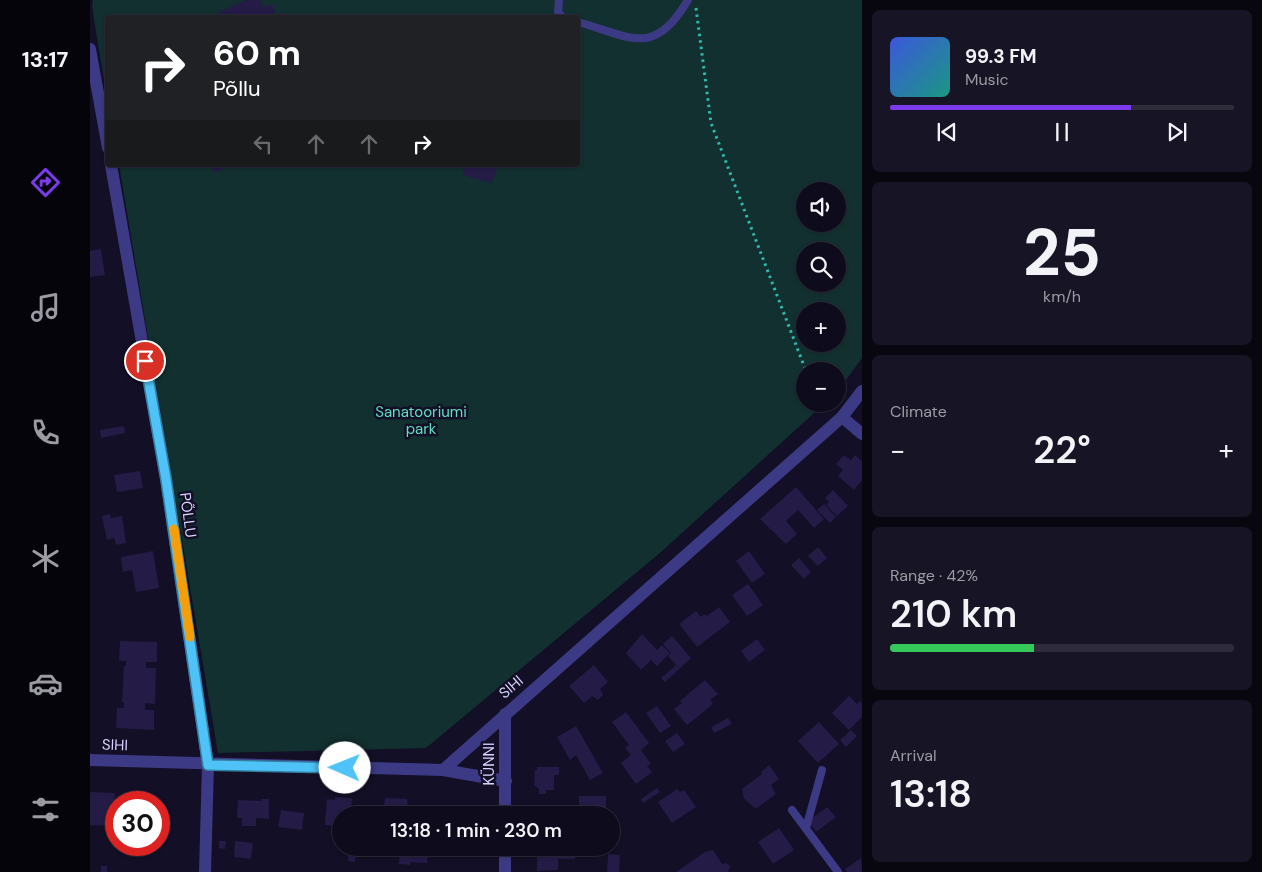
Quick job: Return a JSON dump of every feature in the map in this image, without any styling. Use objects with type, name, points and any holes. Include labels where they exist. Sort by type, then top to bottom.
[{"type":"street","points":[[90,49],[105,132]]},
{"type":"street","name":"PÕLLU","points":[[110,167],[166,479],[208,765],[205,872]]},
{"type":"street","name":"SIHI","points":[[90,760],[208,765],[443,770],[842,417],[862,391]]},
{"type":"street","points":[[842,417],[862,434]]},
{"type":"street","name":"KÜNNI","points":[[505,714],[505,806]]},
{"type":"street","points":[[443,770],[506,781]]},
{"type":"street","points":[[505,856],[505,872]]},
{"type":"lane","points":[[559,0],[558,12],[561,15]]},
{"type":"lane","points":[[580,23],[640,40],[664,32],[677,19],[688,0]]},
{"type":"lane","points":[[806,828],[822,770]]},
{"type":"lane","points":[[792,810],[838,872]]},
{"type":"path","points":[[695,0],[712,124],[803,362]]},
{"type":"green space","name":"Sanatooriumi park","points":[[93,0],[862,0],[862,358],[846,380],[846,362],[796,362],[796,412],[815,412],[661,552],[426,748],[218,753],[119,167],[580,167],[580,15],[105,15],[105,87],[92,6]]},
{"type":"building","points":[[246,0],[260,0],[264,7],[272,4],[275,13],[271,15],[220,15],[219,12]]},
{"type":"building","points":[[212,167],[228,167],[214,173]]},
{"type":"building","points":[[465,167],[497,167],[492,183],[463,175]]},
{"type":"building","points":[[101,249],[105,275],[90,277],[90,251]]},
{"type":"building","points":[[124,426],[125,433],[101,438],[100,430]]},
{"type":"building","points":[[844,455],[851,460],[855,455],[862,461],[862,480],[854,490],[838,476],[843,470],[836,464]]},
{"type":"building","points":[[140,471],[143,488],[117,492],[114,475]]},
{"type":"building","points":[[796,487],[824,519],[814,528],[798,510],[786,521],[797,534],[786,544],[760,519]]},
{"type":"building","points":[[833,490],[848,506],[837,516],[826,505],[829,502],[825,498]]},
{"type":"building","points":[[824,504],[836,517],[830,523],[817,510]]},
{"type":"building","points":[[110,514],[111,518],[122,516],[126,543],[116,545],[114,538],[107,540],[102,516]]},
{"type":"building","points":[[818,547],[827,558],[818,566],[808,556]]},
{"type":"building","points":[[153,551],[159,588],[136,592],[132,570],[123,572],[121,557]]},
{"type":"building","points":[[749,551],[765,574],[752,583],[736,561]]},
{"type":"building","points":[[799,558],[811,572],[804,579],[791,565]]},
{"type":"building","points":[[748,584],[763,605],[747,616],[732,595]]},
{"type":"building","points":[[719,607],[730,622],[697,647],[679,624],[696,611],[701,617],[705,614],[707,616]]},
{"type":"building","points":[[642,634],[657,650],[662,645],[670,653],[657,666],[651,660],[641,670],[626,653]]},
{"type":"building","points":[[672,636],[691,658],[665,682],[661,678],[676,665],[668,656],[671,653],[663,644]]},
{"type":"building","points":[[757,639],[765,650],[749,662],[741,651]]},
{"type":"building","points":[[120,641],[157,642],[157,662],[146,662],[146,668],[156,668],[155,704],[145,703],[145,710],[154,710],[154,730],[116,728],[117,708],[124,708],[124,702],[122,702],[124,666],[126,666],[126,661],[119,661]]},
{"type":"building","points":[[594,665],[608,682],[600,689],[603,695],[598,700],[592,696],[584,703],[569,686]]},
{"type":"building","points":[[705,680],[718,694],[710,700],[713,704],[687,725],[674,709],[682,703],[680,701]]},
{"type":"building","points":[[849,696],[857,704],[860,701],[862,704],[862,717],[849,730],[832,713]]},
{"type":"building","points":[[657,706],[671,726],[660,733],[646,713]]},
{"type":"building","points":[[626,712],[649,743],[641,750],[651,764],[647,766],[652,772],[636,784],[621,763],[631,755],[625,748],[629,745],[612,722]]},
{"type":"building","points":[[728,718],[732,724],[714,733],[711,727]]},
{"type":"building","points":[[819,722],[839,744],[818,763],[798,741]]},
{"type":"building","points":[[576,726],[603,773],[590,780],[576,755],[570,760],[557,737]]},
{"type":"building","points":[[851,730],[857,736],[846,747],[840,740]]},
{"type":"building","points":[[677,733],[685,744],[673,752],[665,741]]},
{"type":"building","points":[[769,765],[779,779],[771,785],[776,794],[757,808],[753,807],[744,798],[742,789],[762,774],[761,772]]},
{"type":"building","points":[[537,767],[559,767],[559,775],[554,775],[554,790],[546,790],[546,794],[539,794],[539,789],[534,785]]},
{"type":"building","points":[[657,788],[660,792],[643,803],[641,799]]},
{"type":"building","points":[[677,789],[680,792],[684,790],[696,807],[672,823],[658,802]]},
{"type":"building","points":[[90,792],[105,793],[105,826],[90,825]]},
{"type":"building","points":[[579,796],[606,796],[606,806],[579,806]]},
{"type":"building","points":[[335,797],[352,798],[352,806],[332,806],[332,826],[325,825],[327,799],[335,800]]},
{"type":"building","points":[[385,798],[407,799],[407,806],[384,806]]},
{"type":"building","points":[[261,799],[269,799],[269,819],[256,818],[256,826],[242,826],[242,818],[237,818],[238,800],[261,801]]},
{"type":"building","points":[[827,807],[836,817],[816,832],[808,821]]},
{"type":"building","points":[[281,810],[304,813],[302,830],[278,827]]},
{"type":"building","points":[[779,828],[794,850],[773,864],[758,842]]},
{"type":"building","points":[[219,841],[226,841],[225,849],[219,848]]},
{"type":"building","points":[[235,841],[253,843],[251,859],[234,857]]},
{"type":"building","points":[[713,850],[722,864],[726,863],[730,866],[728,872],[676,872],[705,852]]},
{"type":"building","points":[[348,856],[356,856],[355,862],[348,861]]},
{"type":"building","points":[[400,856],[428,856],[427,863],[410,862],[410,865],[399,864]]},
{"type":"building","points":[[537,856],[575,856],[575,859],[558,859],[558,870],[537,871]]},
{"type":"building","points":[[608,856],[620,856],[619,872],[607,872]]},
{"type":"building","points":[[861,858],[862,872],[847,872],[845,869]]},
{"type":"building","points":[[101,866],[107,866],[107,872],[101,872]]},
{"type":"slow traffic","points":[[174,529],[190,637]]},
{"type":"route","points":[[145,361],[166,479],[208,765],[345,768]]}]
